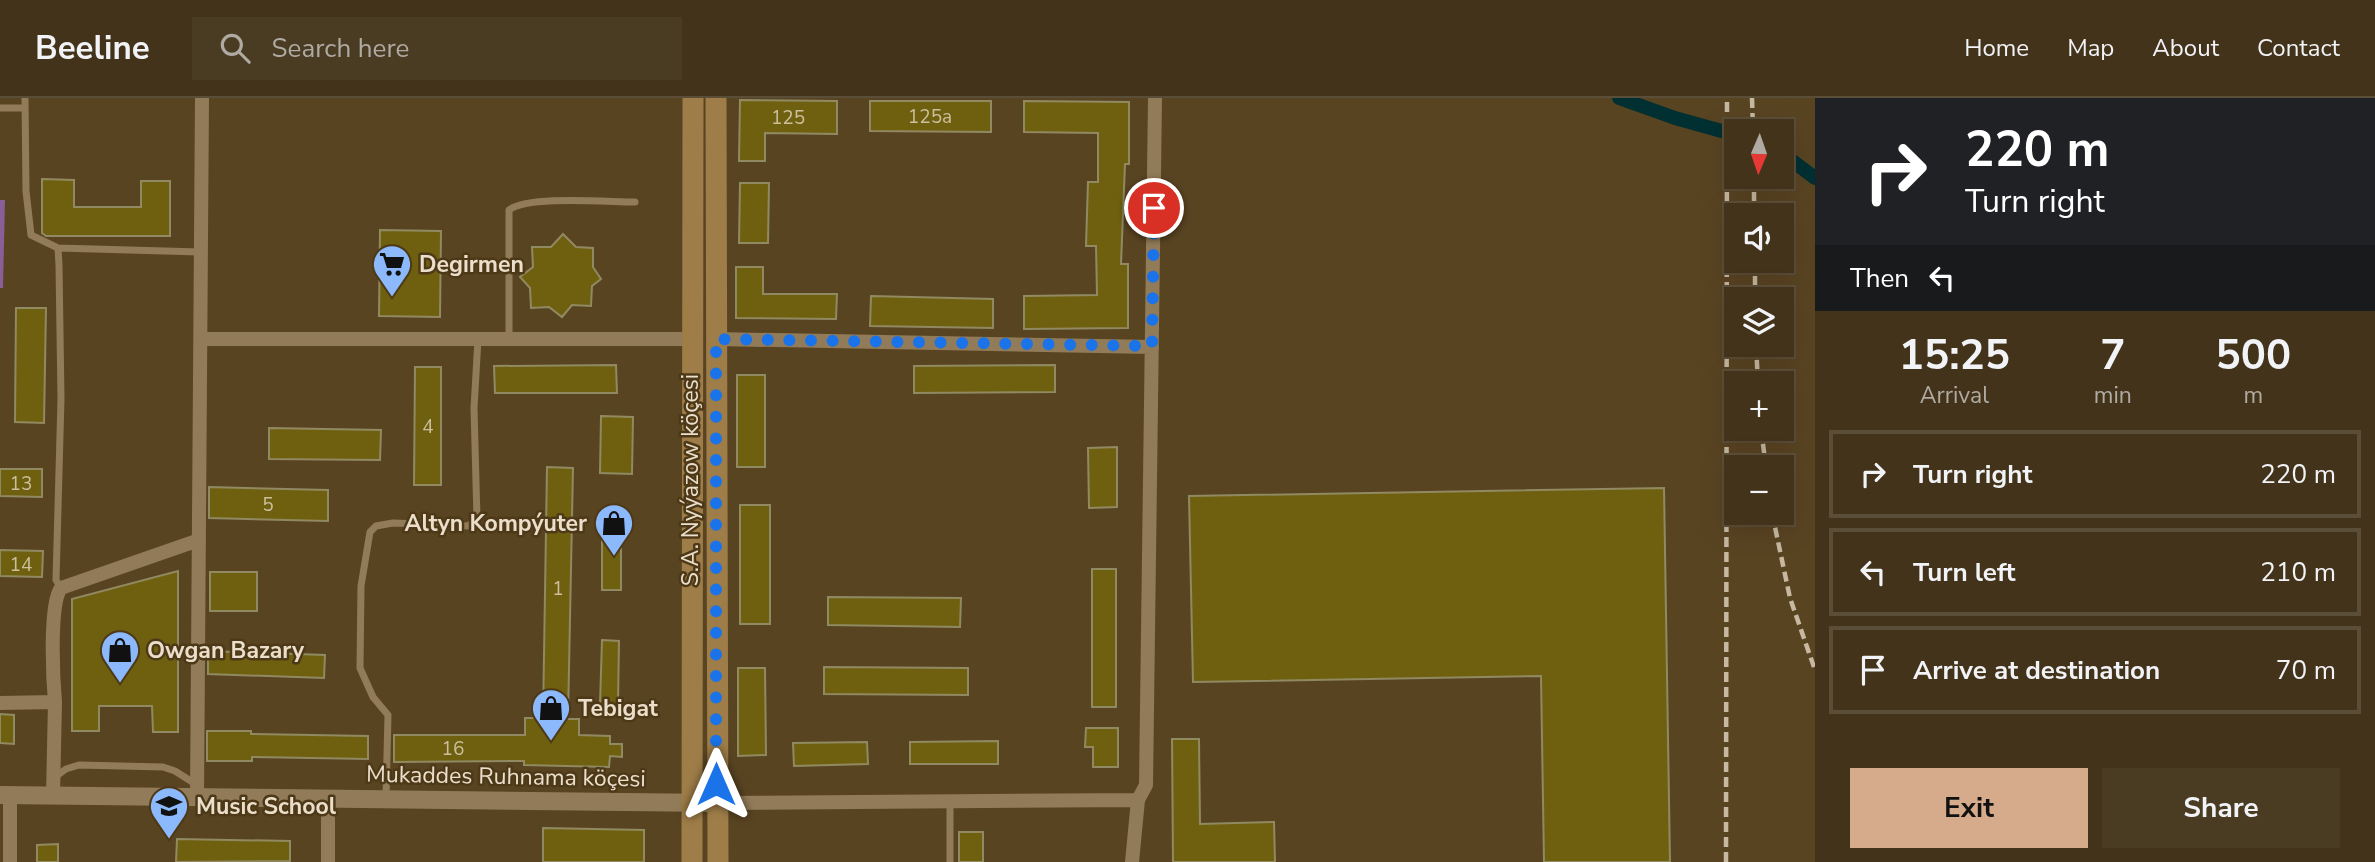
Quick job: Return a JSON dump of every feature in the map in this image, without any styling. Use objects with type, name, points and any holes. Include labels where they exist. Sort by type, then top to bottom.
[{"type":"main road","name":"S.A. Nyýazow köçesi","points":[[692,862],[693,98]]},
{"type":"main road","name":"S.A. Nyýazow köçesi","points":[[716,98],[718,862]]},
{"type":"street","points":[[197,792],[202,98]]},
{"type":"street","points":[[1132,862],[1138,800],[1146,785],[1155,98]]},
{"type":"street","points":[[201,339],[692,339]]},
{"type":"street","points":[[716,339],[1152,346]]},
{"type":"street","points":[[53,787],[56,594],[61,588],[199,540]]},
{"type":"street","points":[[0,703],[55,702]]},
{"type":"street","name":"Mukaddes Ruhnama köçesi","points":[[5,795],[53,787],[328,798],[717,803],[1138,800]]},
{"type":"street","points":[[5,795],[10,862]]},
{"type":"street","points":[[328,798],[328,862]]},
{"type":"lane","points":[[25,98],[26,191],[31,235],[58,248],[201,252]]},
{"type":"lane","points":[[0,108],[25,108]]},
{"type":"lane","points":[[509,339],[509,210],[516,205],[538,201],[635,202]]},
{"type":"lane","points":[[58,248],[61,399],[56,580],[61,588]]},
{"type":"lane","points":[[386,799],[388,715],[373,697],[360,668],[361,586],[370,532],[383,524],[468,526],[477,519],[474,408],[478,338]]},
{"type":"lane","points":[[53,787],[66,769],[79,765],[163,767],[197,792]]},
{"type":"lane","points":[[950,801],[950,862]]},
{"type":"shaded area","points":[[0,200],[5,200],[3,288],[0,288]]},
{"type":"building","points":[[740,100],[837,101],[837,134],[765,133],[765,161],[739,161]]},
{"type":"building","points":[[870,101],[991,101],[991,132],[870,131]]},
{"type":"building","points":[[1024,101],[1129,102],[1129,164],[1125,164],[1121,264],[1128,264],[1128,328],[1024,329],[1024,296],[1097,295],[1096,246],[1086,246],[1088,182],[1098,182],[1098,133],[1024,132]]},
{"type":"building","points":[[42,179],[74,180],[74,207],[141,207],[141,181],[170,181],[170,236],[46,236],[42,233]]},
{"type":"building","points":[[740,183],[769,183],[768,243],[739,243]]},
{"type":"building","points":[[380,230],[441,231],[440,317],[379,316]]},
{"type":"building","points":[[563,234],[576,247],[593,248],[593,267],[601,279],[592,286],[591,306],[572,305],[562,317],[549,307],[531,308],[530,288],[520,277],[533,267],[532,247],[551,247]]},
{"type":"building","points":[[736,267],[763,267],[763,294],[837,294],[836,319],[736,318]]},
{"type":"building","points":[[871,296],[993,299],[993,328],[870,326]]},
{"type":"building","points":[[16,308],[46,308],[44,423],[15,422]]},
{"type":"building","points":[[616,365],[617,393],[495,393],[494,366]]},
{"type":"building","points":[[1055,365],[1055,392],[914,393],[914,366]]},
{"type":"building","points":[[415,367],[441,367],[441,485],[414,485]]},
{"type":"building","points":[[737,375],[765,375],[765,467],[737,467]]},
{"type":"building","points":[[601,416],[633,417],[632,474],[600,473]]},
{"type":"building","points":[[269,428],[381,430],[380,460],[269,459]]},
{"type":"building","points":[[1117,447],[1117,507],[1089,508],[1088,448]]},
{"type":"building","points":[[547,467],[573,468],[568,719],[579,719],[579,735],[610,736],[610,744],[622,744],[622,757],[610,756],[609,767],[524,765],[524,761],[394,762],[394,735],[525,735],[525,718],[543,718]]},
{"type":"building","points":[[0,469],[42,469],[42,497],[0,496]]},
{"type":"building","points":[[209,487],[328,490],[328,521],[209,518]]},
{"type":"building","points":[[1664,488],[1670,862],[1544,862],[1541,676],[1193,682],[1189,496]]},
{"type":"building","points":[[740,505],[770,505],[770,624],[740,624]]},
{"type":"building","points":[[602,528],[621,528],[621,590],[602,590]]},
{"type":"building","points":[[0,550],[43,551],[42,577],[0,576]]},
{"type":"building","points":[[1092,569],[1116,569],[1116,707],[1092,707]]},
{"type":"building","points":[[178,571],[178,732],[153,732],[152,706],[99,706],[99,731],[72,731],[72,599]]},
{"type":"building","points":[[210,572],[257,572],[257,611],[210,611]]},
{"type":"building","points":[[828,597],[961,598],[960,627],[828,625]]},
{"type":"building","points":[[602,640],[619,641],[618,705],[600,704]]},
{"type":"building","points":[[208,651],[325,655],[324,678],[208,674]]},
{"type":"building","points":[[824,667],[968,668],[968,695],[824,694]]},
{"type":"building","points":[[738,668],[765,668],[766,755],[738,756]]},
{"type":"building","points":[[0,714],[14,715],[14,744],[0,743]]},
{"type":"building","points":[[1086,728],[1118,728],[1118,767],[1093,767],[1093,747],[1085,747]]},
{"type":"building","points":[[207,731],[368,736],[368,759],[252,757],[252,761],[207,761]]},
{"type":"building","points":[[1172,739],[1199,739],[1200,824],[1274,822],[1275,862],[1173,862]]},
{"type":"building","points":[[998,741],[998,764],[910,764],[910,742]]},
{"type":"building","points":[[867,742],[868,764],[794,766],[793,743]]},
{"type":"building","points":[[543,828],[644,830],[644,862],[543,862]]},
{"type":"building","points":[[959,832],[983,832],[983,862],[959,862]]},
{"type":"building","points":[[177,839],[290,841],[290,861],[176,862]]},
{"type":"building","points":[[58,844],[58,862],[37,862],[37,845]]},
{"type":"waterway","points":[[1619,98],[1724,132]]},
{"type":"waterway","points":[[1794,162],[1815,178]]},
{"type":"railway","points":[[1726,862],[1727,98]]},
{"type":"railway","points":[[1752,98],[1753,119]]},
{"type":"railway","points":[[1754,189],[1754,203]]},
{"type":"railway","points":[[1755,273],[1755,287]]},
{"type":"railway","points":[[1757,357],[1757,371]]},
{"type":"railway","points":[[1763,441],[1764,455]]},
{"type":"railway","points":[[1775,525],[1790,598],[1815,670]]},
{"type":"place","name":"Degirmen","points":[[392,298]]},
{"type":"place","name":"Altyn Kompýuter","points":[[614,557]]},
{"type":"place","name":"Owgan Bazary","points":[[120,684]]},
{"type":"place","name":"Tebigat","points":[[551,742]]},
{"type":"place","name":"Music School","points":[[169,840]]},
{"type":"route","points":[[716,784],[716,339],[1152,346],[1154,208]]}]
